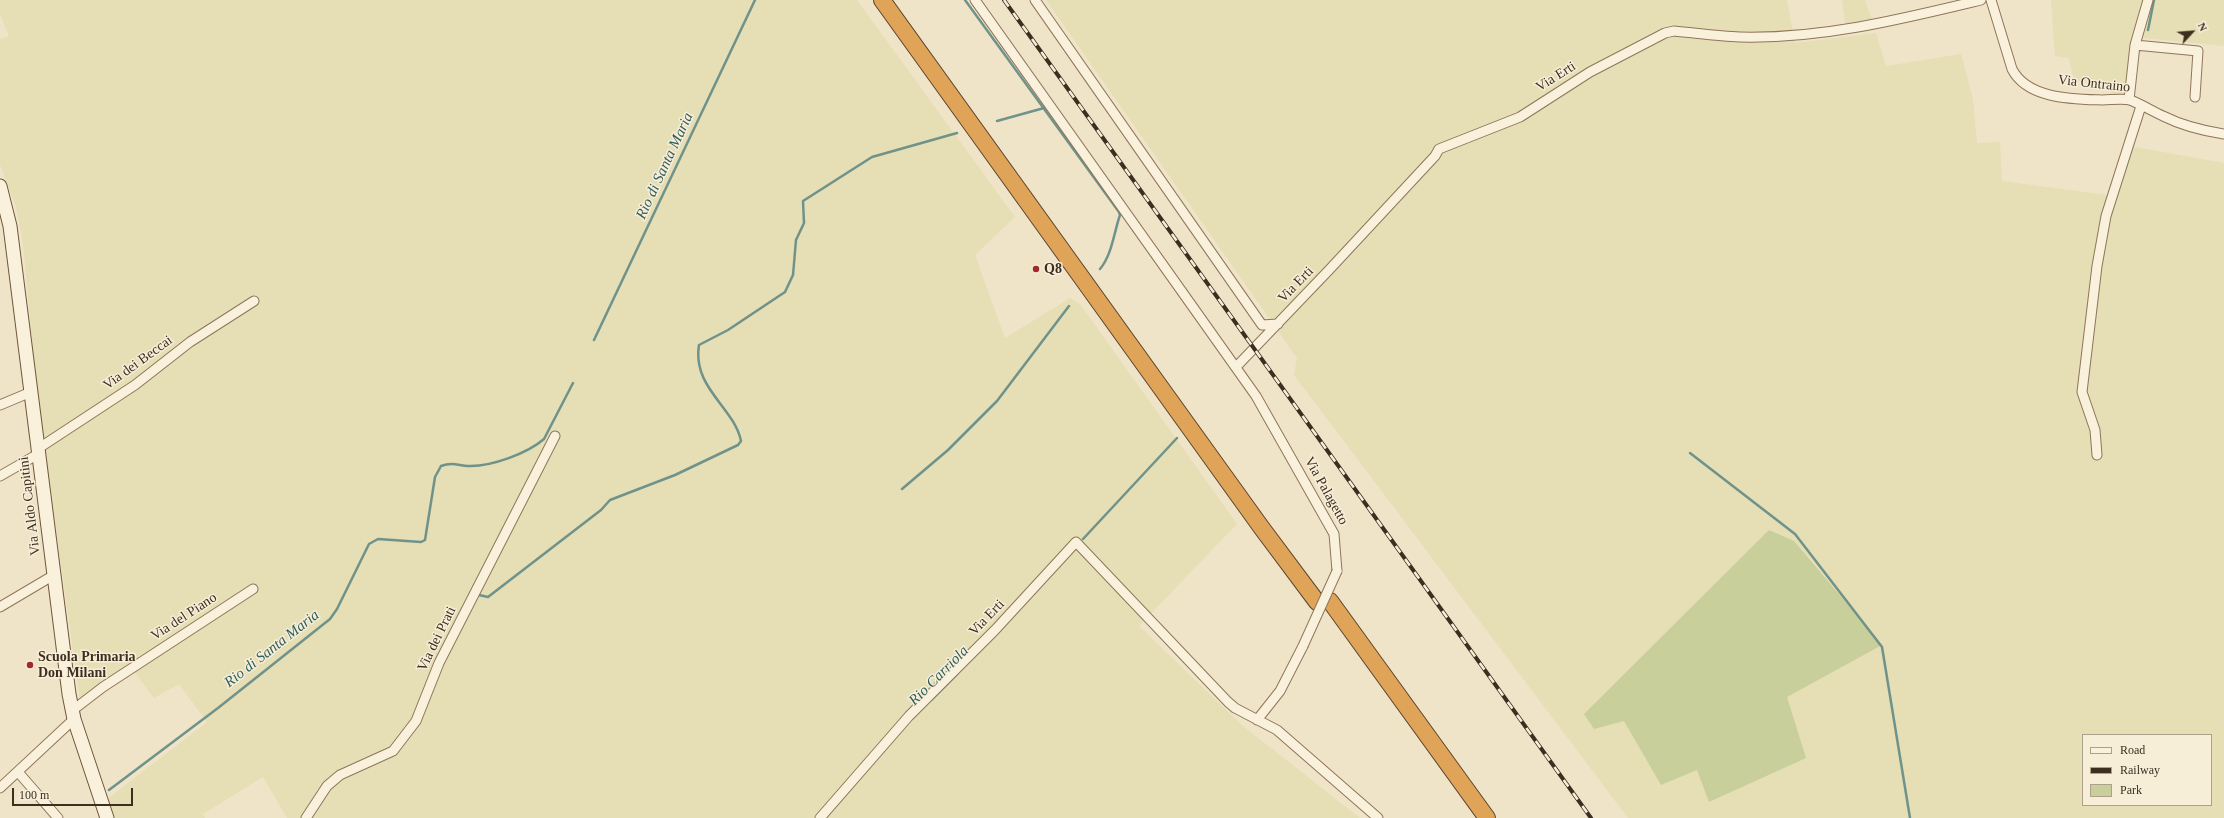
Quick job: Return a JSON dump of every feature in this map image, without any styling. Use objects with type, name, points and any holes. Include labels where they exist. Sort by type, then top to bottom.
[{"type":"highway","points":[[882,0],[1261,527],[1324,602],[1486,818]]},
{"type":"highway","points":[[895,0],[1156,364],[1324,602],[1382,689],[1474,818]]},
{"type":"main road","name":"Via Aldo Capitini","points":[[0,186],[10,226],[30,392],[40,450],[54,575],[74,714],[107,818]]},
{"type":"street","name":"Via Palagetto","points":[[975,0],[1237,366],[1256,396],[1334,534],[1337,571],[1303,646],[1280,691],[1257,720]]},
{"type":"street","points":[[1035,0],[1262,325],[1278,324]]},
{"type":"street","name":"Via Erti","points":[[1237,366],[1278,324],[1439,150],[1520,117],[1590,72],[1665,33],[1674,31],[1742,37],[1782,36],[1837,30],[1903,19],[1981,0]]},
{"type":"street","name":"Via Ontraino","points":[[1991,0],[2012,69],[2017,79],[2027,86],[2056,95],[2085,99],[2129,100],[2171,120],[2210,132],[2224,134]]},
{"type":"street","points":[[2129,100],[2135,45],[2148,0]]},
{"type":"street","points":[[2135,45],[2198,51],[2195,97]]},
{"type":"street","points":[[2097,455],[2093,423],[2082,392],[2097,266],[2106,216],[2142,106]]},
{"type":"street","name":"Via dei Beccai","points":[[0,476],[135,385],[190,342],[254,301]]},
{"type":"street","points":[[0,405],[30,392]]},
{"type":"street","name":"Via dei Prati","points":[[306,818],[328,786],[340,776],[393,751],[416,721],[439,663],[555,436]]},
{"type":"street","name":"Via Erti","points":[[820,818],[909,716],[995,630],[1076,542],[1228,702],[1235,708],[1257,720]]},
{"type":"street","points":[[0,606],[54,575]]},
{"type":"street","name":"Via del Piano","points":[[0,788],[103,687],[252,589]]},
{"type":"street","points":[[1257,720],[1277,730],[1378,818]]},
{"type":"street","points":[[18,772],[58,818]]},
{"type":"shaded area","points":[[0,0],[857,0],[1015,217],[975,255],[1005,338],[1070,298],[1080,304],[1237,524],[1139,626],[1243,726],[1360,818],[287,818],[263,777],[203,814],[205,818],[112,818],[106,800],[207,722],[179,684],[154,698],[130,666],[80,701],[37,394],[23,245],[16,207],[0,165],[0,39],[9,36],[0,15]]},
{"type":"shaded area","points":[[1046,0],[1787,0],[1795,43],[1876,33],[1886,66],[1961,54],[1973,99],[1977,143],[2000,142],[2002,181],[2115,196],[2130,146],[2224,163],[2224,818],[1628,818],[1294,375],[1297,358]]},
{"type":"shaded area","points":[[1842,0],[1865,0],[1873,22],[1845,23]]},
{"type":"shaded area","points":[[2051,0],[2224,0],[2224,46],[2133,37],[2125,96],[2111,96],[2109,82],[2074,81],[2069,58],[2055,56]]},
{"type":"green space","points":[[1769,530],[1794,541],[1882,645],[1787,697],[1806,758],[1709,802],[1697,770],[1661,785],[1624,721],[1594,729],[1584,714]]},
{"type":"waterway","name":"Rio di Santa Maria","points":[[594,340],[755,0]]},
{"type":"waterway","points":[[965,0],[1119,212],[1120,215],[1110,250],[1100,269]]},
{"type":"waterway","points":[[2148,30],[2154,0]]},
{"type":"waterway","points":[[997,121],[1044,108]]},
{"type":"waterway","points":[[479,595],[488,597],[601,510],[610,500],[675,475],[738,445],[741,441],[737,429],[707,385],[702,373],[699,360],[699,345],[728,330],[785,292],[793,275],[796,240],[804,223],[803,201],[872,157],[957,133]]},
{"type":"waterway","points":[[902,489],[948,450],[997,401],[1069,306]]},
{"type":"waterway","name":"Rio di Santa Maria","points":[[109,790],[218,708],[330,619],[337,609],[369,544],[378,539],[421,542],[425,540],[435,477],[441,466],[451,464],[477,466],[498,462],[519,454],[537,444],[544,439],[573,383]]},
{"type":"waterway","name":"Rio Carriola","points":[[1083,539],[1177,438]]},
{"type":"waterway","points":[[1690,453],[1795,534],[1882,647],[1910,818]]},
{"type":"waterway","name":"Rio Carriola","points":[[931,700],[957,674]]},
{"type":"railway","points":[[1004,0],[1591,818]]},
{"type":"place","name":"Q8","points":[[1036,269]]},
{"type":"place","name":"Scuola Primaria Don Milani","points":[[30,665]]}]
